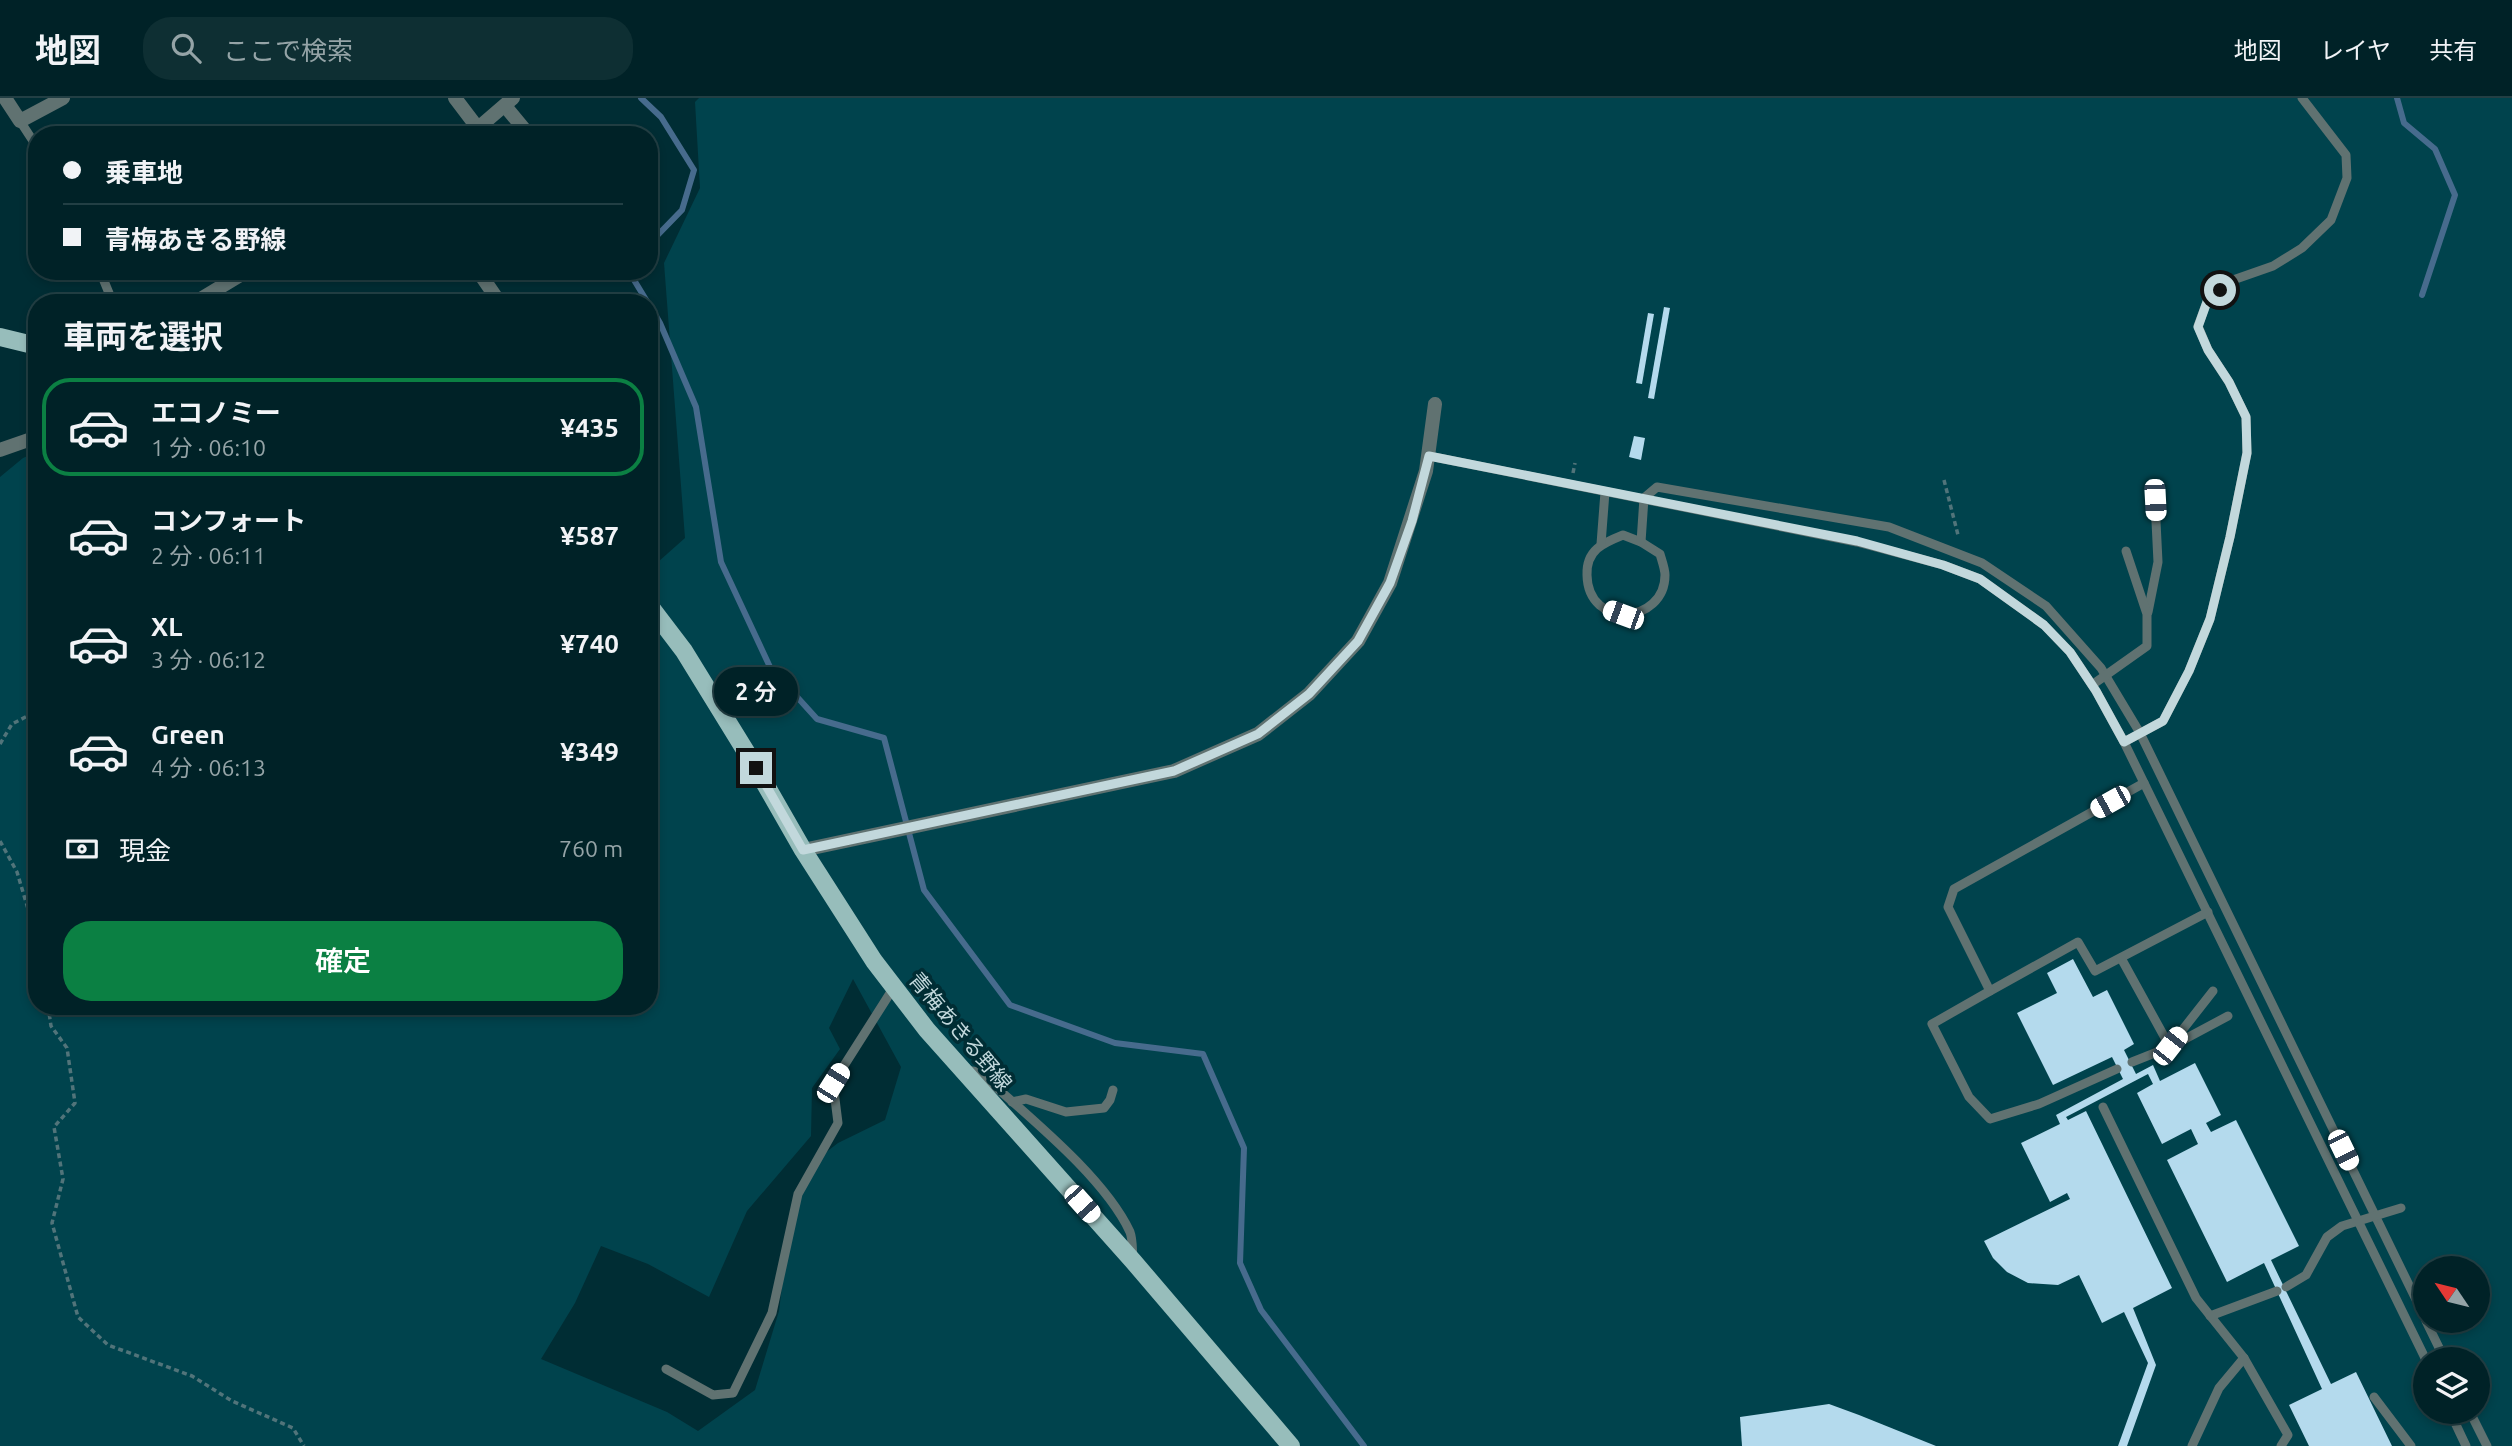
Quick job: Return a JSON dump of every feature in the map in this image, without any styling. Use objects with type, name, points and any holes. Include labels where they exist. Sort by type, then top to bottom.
[{"type":"main road","points":[[0,337],[28,344]]},
{"type":"main road","name":"青梅あきる野線","points":[[658,617],[684,651],[803,850],[874,961],[963,1070],[1133,1261],[1292,1446]]},
{"type":"street","points":[[5,98],[20,121],[63,98]]},
{"type":"street","points":[[455,98],[471,126]]},
{"type":"street","points":[[480,126],[509,102],[524,126]]},
{"type":"street","points":[[209,294],[232,280]]},
{"type":"street","points":[[803,850],[1174,771],[1258,734],[1309,694],[1358,641],[1390,583],[1412,521],[1429,456],[1435,404]]},
{"type":"street","points":[[0,450],[28,440]]},
{"type":"lane","points":[[2124,742],[2163,721],[2189,671],[2210,619],[2247,453],[2246,417],[2198,327],[2208,299],[2233,280],[2273,267],[2302,247],[2331,220],[2347,178],[2346,155],[2302,98]]},
{"type":"lane","points":[[20,121],[28,133]]},
{"type":"lane","points":[[1429,456],[1857,541],[1943,565],[1980,579],[2044,625],[2070,652],[2124,742],[2420,1347]]},
{"type":"lane","points":[[1641,541],[1644,498],[1657,487],[1889,527],[1982,563],[2046,606],[2106,676],[2140,733],[2413,1294]]},
{"type":"lane","points":[[1601,544],[1605,492]]},
{"type":"lane","points":[[2092,685],[2147,646],[2147,614],[2158,562],[2155,500]]},
{"type":"lane","points":[[1623,536],[1641,541],[1660,554],[1665,576],[1659,598],[1644,610],[1623,615],[1600,607],[1588,592],[1588,558],[1601,544],[1623,536]]},
{"type":"lane","points":[[2126,551],[2147,614]]},
{"type":"lane","points":[[1990,991],[1948,907],[1954,889],[2144,783]]},
{"type":"lane","points":[[2117,1069],[2091,1085],[1990,1119],[1969,1097],[1932,1024],[2078,942],[2095,971],[2208,912]]},
{"type":"lane","points":[[2121,957],[2170,1046]]},
{"type":"lane","points":[[666,1369],[713,1395],[733,1393],[772,1313],[798,1194],[838,1123],[833,1083],[894,987]]},
{"type":"lane","points":[[2170,1046],[2213,991]]},
{"type":"lane","points":[[2132,1062],[2228,1016]]},
{"type":"lane","points":[[963,1070],[979,1072],[1056,1141],[1108,1197],[1131,1234],[1133,1261]]},
{"type":"lane","points":[[1012,1102],[1026,1099],[1066,1112],[1104,1108],[1113,1090]]},
{"type":"lane","points":[[2103,1107],[2196,1298],[2244,1358],[2288,1435],[2281,1446]]},
{"type":"lane","points":[[2210,1316],[2281,1289],[2306,1275],[2327,1237],[2342,1226],[2401,1208]]},
{"type":"lane","points":[[2192,1446],[2219,1388],[2244,1358]]},
{"type":"lane","points":[[2374,1397],[2411,1446]]},
{"type":"lane","points":[[2456,1424],[2466,1446]]},
{"type":"lane","points":[[2476,1424],[2487,1446]]},
{"type":"path","points":[[1944,480],[1958,535]]},
{"type":"path","points":[[0,744],[12,724],[28,716]]},
{"type":"path","points":[[0,841],[18,872],[28,907]]},
{"type":"path","points":[[49,1015],[51,1026],[67,1048],[75,1103],[54,1127],[63,1179],[52,1223],[78,1317],[108,1345],[192,1376],[232,1401],[293,1428],[303,1446]]},
{"type":"shaded area","points":[[699,98],[2512,98],[2512,1446],[0,1446],[0,477],[28,456],[28,1015],[658,1015],[658,562],[685,538],[664,263],[700,188],[695,102]],"holes":[[[853,979],[901,1067],[885,1120],[838,1143],[816,1160],[790,1222],[779,1311],[755,1390],[698,1431],[667,1412],[541,1359],[575,1303],[601,1246],[648,1264],[709,1297],[747,1211],[811,1136],[812,1088],[840,1049],[829,1028]]]},
{"type":"building","points":[[1664,307],[1670,308],[1654,399],[1648,398]]},
{"type":"building","points":[[1648,313],[1654,314],[1642,384],[1636,383]]},
{"type":"building","points":[[1634,436],[1645,438],[1641,460],[1629,457]]},
{"type":"building","points":[[2073,959],[2093,997],[2107,990],[2134,1044],[2124,1050],[2136,1074],[2153,1065],[2160,1081],[2195,1063],[2221,1115],[2206,1123],[2211,1132],[2236,1120],[2299,1246],[2271,1260],[2331,1384],[2356,1372],[2392,1446],[2309,1446],[2289,1405],[2322,1389],[2264,1263],[2227,1282],[2167,1160],[2198,1144],[2191,1129],[2162,1144],[2137,1093],[2153,1084],[2148,1074],[2066,1117],[2068,1120],[2086,1111],[2172,1288],[2133,1308],[2156,1365],[2127,1446],[2118,1446],[2148,1363],[2124,1312],[2102,1323],[2079,1275],[2058,1285],[2028,1283],[2007,1272],[1993,1258],[1984,1241],[2070,1199],[2067,1193],[2050,1202],[2021,1143],[2060,1124],[2056,1115],[2123,1079],[2112,1057],[2053,1085],[2017,1013],[2057,993],[2047,973]]},
{"type":"building","points":[[1829,1404],[1936,1446],[1742,1446],[1740,1417]]},
{"type":"waterway","points":[[641,98],[661,117],[694,170],[682,210],[658,235]]},
{"type":"waterway","points":[[2397,98],[2404,123],[2435,149],[2455,195],[2422,295]]},
{"type":"waterway","points":[[634,280],[643,294]]},
{"type":"waterway","points":[[658,320],[696,407],[721,562],[770,667],[817,719],[884,738],[924,890],[1010,1005],[1115,1043],[1203,1054],[1244,1148],[1240,1263],[1261,1310],[1364,1446]]},
{"type":"route","points":[[756,768],[803,850],[1174,771],[1258,734],[1309,694],[1358,641],[1390,583],[1412,521],[1429,456],[1857,541],[1943,565],[1980,579],[2044,625],[2070,652],[2096,691],[2124,742],[2163,721],[2189,671],[2210,619],[2230,537],[2247,453],[2246,417],[2198,327],[2208,299],[2220,290]]}]
